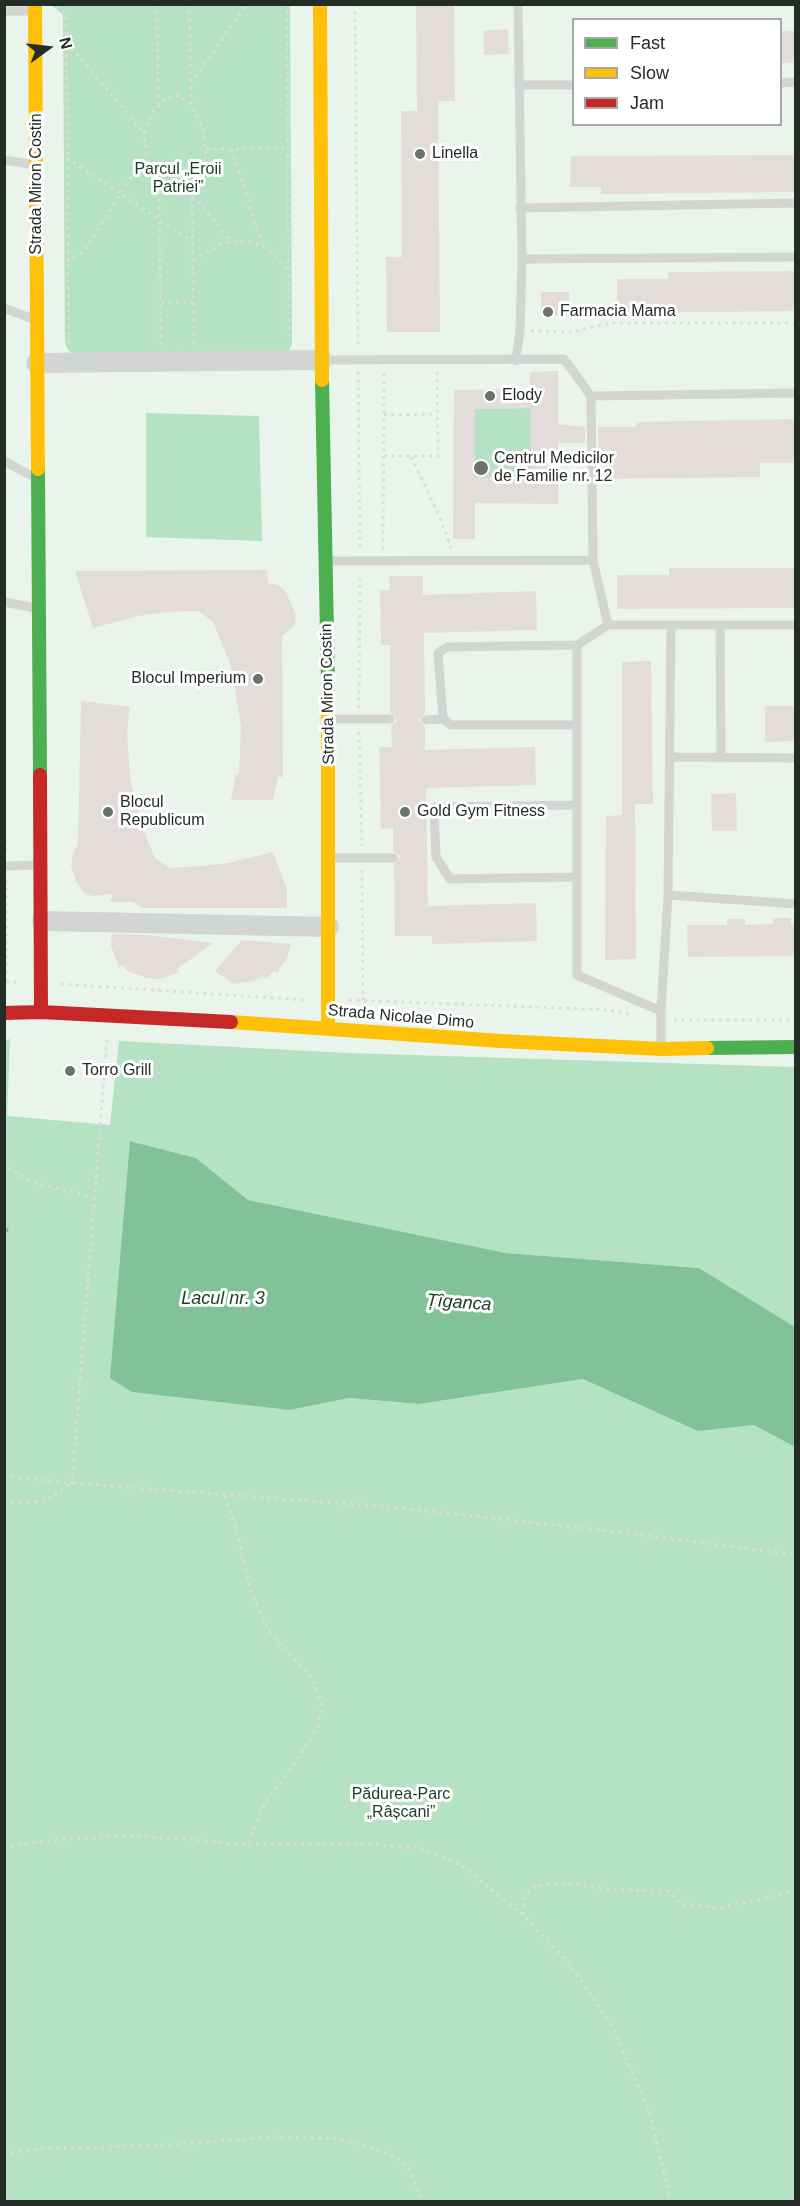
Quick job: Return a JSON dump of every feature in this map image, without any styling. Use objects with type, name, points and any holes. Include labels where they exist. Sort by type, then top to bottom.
[{"type":"street","name":"Strada Miron Costin","points":[[320,4],[322,360],[329,720],[328,1027]]},
{"type":"street","name":"Strada Miron Costin","points":[[34,8],[37,165],[36,363],[41,1012]]},
{"type":"street","points":[[36,363],[322,360]]},
{"type":"street","points":[[42,921],[329,927]]},
{"type":"street","name":"Strada Nicolae Dimo","points":[[4,1013],[41,1012],[328,1027],[501,1041],[662,1049],[795,1047]]},
{"type":"lane","points":[[516,361],[520,331],[522,259],[518,4]]},
{"type":"lane","points":[[4,11],[34,8]]},
{"type":"lane","points":[[519,86],[572,85]]},
{"type":"lane","points":[[4,160],[37,165]]},
{"type":"lane","points":[[520,208],[795,203]]},
{"type":"lane","points":[[522,259],[795,256]]},
{"type":"lane","points":[[4,308],[38,321]]},
{"type":"lane","points":[[322,360],[358,362],[564,359],[591,396],[593,560],[608,625]]},
{"type":"lane","points":[[591,396],[795,393]]},
{"type":"lane","points":[[4,461],[38,480]]},
{"type":"lane","points":[[325,561],[593,560]]},
{"type":"lane","points":[[4,602],[38,608]]},
{"type":"lane","points":[[576,725],[460,727],[451,725],[443,718],[438,653],[442,649],[577,645],[608,625],[670,627],[795,625]]},
{"type":"lane","points":[[720,626],[721,758]]},
{"type":"lane","points":[[662,1049],[661,1016],[668,895],[671,757],[670,627]]},
{"type":"lane","points":[[577,645],[576,975],[661,1016]]},
{"type":"lane","points":[[425,720],[443,718]]},
{"type":"lane","points":[[329,720],[390,719]]},
{"type":"lane","points":[[671,757],[795,758]]},
{"type":"lane","points":[[576,805],[434,807],[432,857],[450,879],[576,877]]},
{"type":"lane","points":[[329,858],[393,858]]},
{"type":"lane","points":[[7,866],[41,865]]},
{"type":"lane","points":[[668,895],[795,904]]},
{"type":"path","points":[[55,4],[66,14],[68,341],[74,349]]},
{"type":"path","points":[[157,4],[158,105]]},
{"type":"path","points":[[189,4],[191,105]]},
{"type":"path","points":[[190,83],[247,4]]},
{"type":"path","points":[[286,345],[290,340],[287,4]]},
{"type":"path","points":[[355,4],[363,1000]]},
{"type":"path","points":[[66,40],[144,134]]},
{"type":"path","points":[[172,95],[179,95],[191,105],[202,125],[206,149],[202,171],[192,183],[174,192],[168,191],[159,183],[145,154],[144,134],[151,115],[158,105],[172,95]]},
{"type":"path","points":[[206,149],[289,148]]},
{"type":"path","points":[[232,149],[262,244],[290,272]]},
{"type":"path","points":[[67,262],[76,257],[89,244],[145,154]]},
{"type":"path","points":[[67,158],[193,242]]},
{"type":"path","points":[[159,183],[162,350]]},
{"type":"path","points":[[192,183],[194,350]]},
{"type":"path","points":[[192,197],[200,203],[230,241]]},
{"type":"path","points":[[193,260],[209,249],[230,241],[262,244]]},
{"type":"path","points":[[161,302],[194,302]]},
{"type":"path","points":[[520,331],[572,332],[611,323],[795,322]]},
{"type":"path","points":[[383,561],[384,361]]},
{"type":"path","points":[[384,456],[438,456],[437,361]]},
{"type":"path","points":[[384,415],[437,414]]},
{"type":"path","points":[[411,457],[439,515],[454,561]]},
{"type":"path","points":[[4,795],[7,866],[5,982],[294,1000],[363,1000],[610,1010],[661,1016],[795,1020]]},
{"type":"path","points":[[72,1483],[105,1057]]},
{"type":"path","points":[[4,1161],[10,1169],[34,1183],[94,1197]]},
{"type":"path","points":[[4,1476],[390,1508],[620,1532],[795,1554]]},
{"type":"path","points":[[4,1503],[46,1501],[72,1483]]},
{"type":"path","points":[[225,1496],[239,1539],[250,1589],[268,1630],[312,1678],[322,1704],[317,1729],[292,1768],[265,1803],[247,1845]]},
{"type":"path","points":[[4,1850],[10,1846],[53,1840],[124,1836],[247,1845],[352,1843],[420,1848],[461,1865],[523,1916],[571,1966],[612,2026],[649,2110],[671,2202]]},
{"type":"path","points":[[523,1916],[525,1898],[534,1886],[564,1883],[615,1890],[668,1891],[681,1904],[719,1908],[795,1891]]},
{"type":"path","points":[[4,2154],[38,2149],[166,2145],[274,2137],[338,2139],[380,2150],[407,2164],[419,2194],[419,2202]]},
{"type":"green space","name":"Parcul „Eroii Patriei”","points":[[51,5],[290,5],[292,344],[288,352],[72,353],[68,350],[65,343],[63,15]]},
{"type":"green space","points":[[531,408],[531,477],[475,477],[475,409]]},
{"type":"green space","points":[[146,413],[259,416],[262,541],[146,537]]},
{"type":"green space","name":"Pădurea-Parc „Râșcani”","points":[[10,1039],[7,1116],[110,1125],[119,1041],[348,1053],[795,1067],[795,1327],[699,1268],[506,1253],[248,1200],[196,1158],[131,1141],[290,1410],[349,1398],[419,1404],[583,1379],[698,1430],[754,1425],[795,1447],[795,2201],[5,2201],[4,1040]]},
{"type":"water","name":"Lacul nr. 3","points":[[130,1141],[196,1158],[248,1200],[506,1253],[699,1268],[795,1327],[795,1447],[754,1425],[698,1431],[583,1379],[419,1404],[349,1398],[290,1410],[132,1392],[110,1378]]},
{"type":"building","points":[[416,4],[454,4],[455,101],[438,101],[440,332],[387,332],[386,257],[402,257],[401,111],[417,111]]},
{"type":"building","points":[[508,29],[509,54],[484,55],[483,31]]},
{"type":"building","points":[[782,31],[795,31],[795,63],[782,63]]},
{"type":"building","points":[[795,155],[795,192],[601,194],[601,187],[570,187],[571,156]]},
{"type":"building","points":[[795,271],[795,311],[617,313],[617,279],[668,279],[668,272]]},
{"type":"building","points":[[541,292],[569,292],[569,315],[541,315]]},
{"type":"building","points":[[558,371],[558,424],[585,427],[585,443],[558,443],[558,504],[475,503],[475,539],[453,539],[454,390],[530,389],[530,372]],"holes":[[[531,408],[531,477],[475,477],[475,409]]]},
{"type":"building","points":[[795,419],[795,463],[760,463],[760,477],[599,479],[598,427],[637,427],[636,422]]},
{"type":"building","points":[[669,568],[795,568],[795,608],[617,609],[617,575],[669,575]]},
{"type":"building","name":"Blocul Imperium","points":[[267,570],[268,583],[279,585],[286,592],[296,615],[295,625],[282,636],[283,777],[278,777],[273,800],[231,800],[236,774],[239,775],[241,727],[231,666],[213,622],[198,611],[167,612],[138,616],[93,628],[75,571]]},
{"type":"building","points":[[389,576],[423,576],[423,595],[536,591],[537,630],[424,633],[425,713],[418,720],[425,727],[425,750],[535,747],[536,785],[426,788],[428,906],[536,903],[537,941],[432,944],[432,936],[395,936],[394,865],[400,857],[393,851],[393,828],[381,829],[379,747],[392,747],[391,726],[397,720],[390,712],[390,645],[381,645],[380,590],[390,590]]},
{"type":"building","points":[[651,661],[653,804],[635,804],[636,959],[605,960],[606,816],[622,815],[622,662]]},
{"type":"building","name":"Blocul Republicum","points":[[81,701],[130,707],[127,730],[130,778],[141,824],[155,858],[169,868],[228,863],[273,852],[287,889],[287,908],[142,908],[133,902],[110,902],[113,894],[92,896],[84,893],[77,883],[71,866],[73,853],[78,845]]},
{"type":"building","points":[[765,706],[795,706],[795,741],[765,742]]},
{"type":"building","points":[[736,793],[737,831],[712,831],[711,794]]},
{"type":"building","points":[[773,918],[791,918],[791,924],[795,924],[795,956],[688,957],[687,925],[727,925],[727,919],[745,919],[745,925],[773,924]]},
{"type":"building","points":[[112,934],[146,935],[213,943],[177,969],[179,972],[160,979],[147,978],[127,971],[122,965],[119,967],[111,946]]},
{"type":"building","points":[[242,940],[291,944],[286,962],[284,961],[277,973],[274,971],[266,979],[263,976],[254,981],[233,984],[215,971]]},
{"type":"traffic: fast","points":[[322,380],[328,685]]},
{"type":"traffic: fast","points":[[38,469],[40,775]]},
{"type":"traffic: fast","points":[[707,1048],[796,1047]]},
{"type":"traffic: slow","points":[[35,4],[38,469]]},
{"type":"traffic: slow","points":[[320,4],[322,380]]},
{"type":"traffic: slow","points":[[328,685],[328,1027]]},
{"type":"traffic: slow","points":[[231,1022],[501,1041],[662,1049],[707,1048]]},
{"type":"traffic: jam","points":[[40,775],[41,1012]]},
{"type":"traffic: jam","points":[[4,1013],[41,1012],[231,1022]]},
{"type":"place","name":"Linella","points":[[420,154]]},
{"type":"place","name":"Farmacia Mama","points":[[548,312]]},
{"type":"place","name":"Elody","points":[[490,396]]},
{"type":"place","name":"Centrul Medicilor de Familie nr. 12","points":[[481,468]]},
{"type":"place","name":"Blocul Imperium","points":[[258,679]]},
{"type":"place","name":"Blocul Republicum","points":[[108,812]]},
{"type":"place","name":"Gold Gym Fitness","points":[[405,812]]},
{"type":"place","name":"Torro Grill","points":[[70,1071]]},
{"type":"water label","name":"Țîganca","points":[[459,1303]]}]
